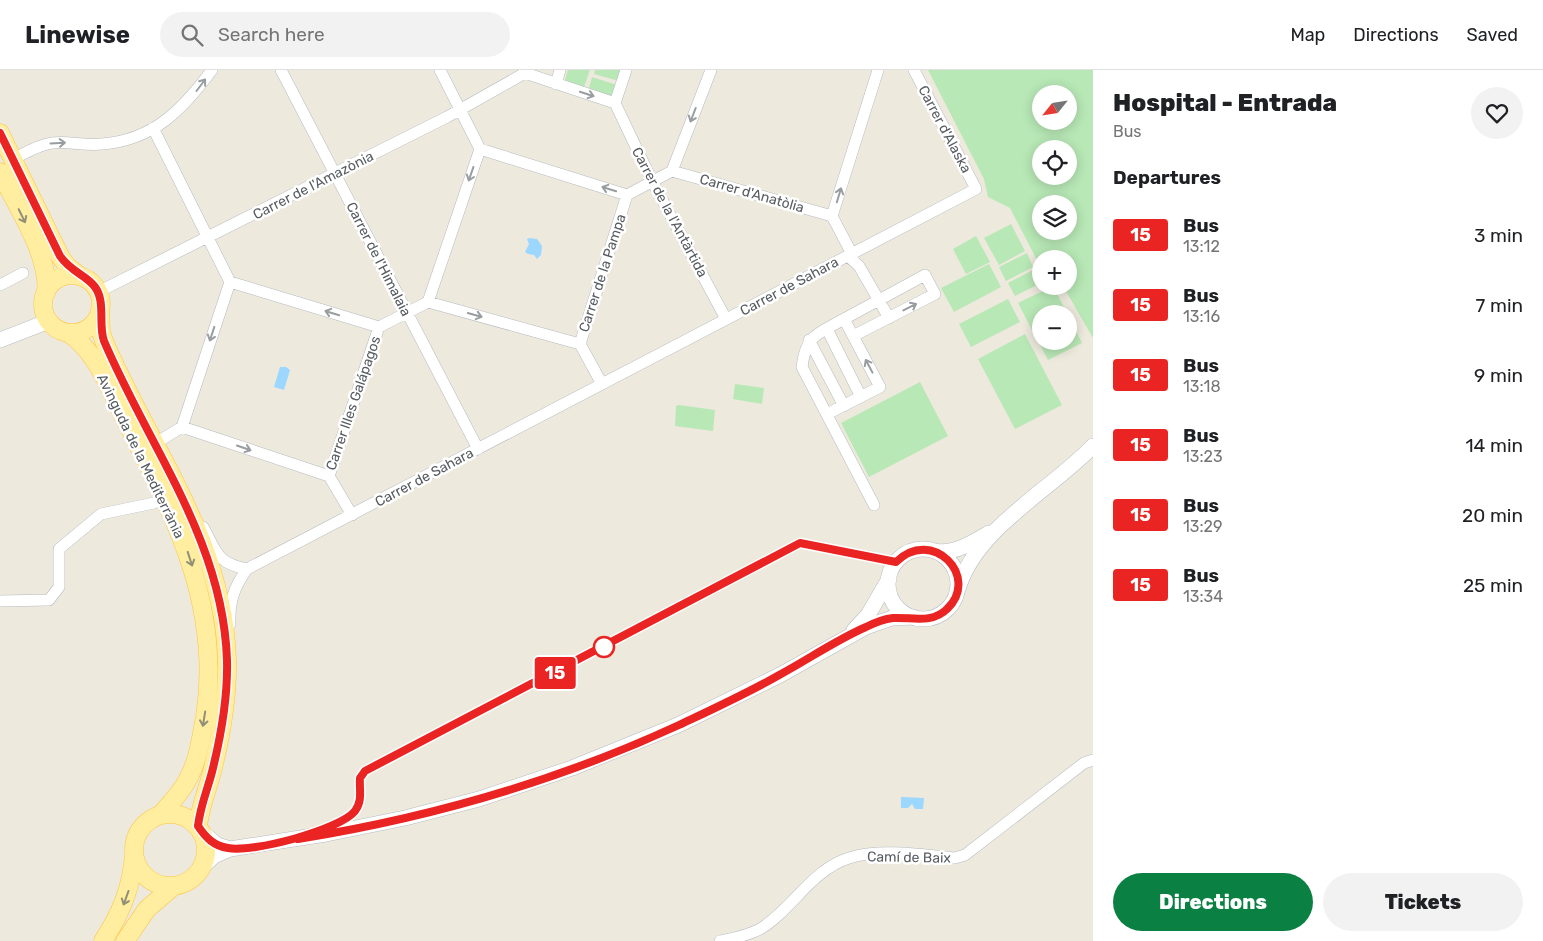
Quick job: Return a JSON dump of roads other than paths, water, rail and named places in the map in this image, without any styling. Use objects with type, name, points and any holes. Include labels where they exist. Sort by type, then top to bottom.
[{"type":"main road","points":[[0,133],[60,256],[67,266],[91,283],[98,292],[100,310],[96,320],[89,328],[79,332],[68,333],[57,329],[48,321],[44,310],[48,280],[43,261],[0,172]]},
{"type":"main road","points":[[46,293],[58,279],[70,276],[81,277]]},
{"type":"main road","name":"Avinguda de la Mediterrània","points":[[100,310],[101,332],[104,341],[187,506],[207,554],[216,586],[226,649],[225,700],[211,774],[200,806],[200,830]]},
{"type":"main road","name":"Avinguda de la Mediterrània","points":[[68,333],[89,351],[162,492],[187,550],[201,600],[208,652],[208,678],[203,730],[188,781],[160,815]]},
{"type":"main road","points":[[103,941],[118,919],[129,892],[136,839],[141,828],[149,820],[160,815],[181,815],[200,830],[206,849],[201,868],[192,878],[174,886],[147,909],[125,941]]},
{"type":"main road","points":[[134,851],[139,867],[150,879],[174,886]]},
{"type":"street","points":[[13,159],[37,147],[51,144],[103,144],[134,136],[153,128],[177,113],[212,70]]},
{"type":"street","name":"Carrer de l'Himalaia","points":[[281,70],[478,449]]},
{"type":"street","points":[[407,313],[428,302],[480,149],[440,70]]},
{"type":"street","points":[[556,84],[560,70]]},
{"type":"street","points":[[526,72],[615,103],[626,70]]},
{"type":"street","points":[[652,181],[672,171],[711,70]]},
{"type":"street","points":[[878,70],[832,216],[889,318]]},
{"type":"street","name":"Carrer d'Alaska","points":[[914,70],[976,189]]},
{"type":"street","name":"Carrer de l'Amazònia","points":[[98,292],[460,110],[526,72]]},
{"type":"street","name":"Carrer de la l'Antàrtida","points":[[615,103],[652,181],[726,319]]},
{"type":"street","points":[[153,128],[230,282],[182,427],[156,444]]},
{"type":"street","name":"Carrer de la Pampa","points":[[480,149],[627,195]]},
{"type":"street","name":"Carrer d'Anatòlia","points":[[672,171],[832,216]]},
{"type":"street","name":"Carrer de la Pampa","points":[[428,302],[580,344],[627,195],[652,181]]},
{"type":"street","name":"Carrer de Sahara","points":[[226,649],[230,631],[231,598],[236,584],[247,570],[976,189]]},
{"type":"street","points":[[0,285],[23,273]]},
{"type":"street","points":[[853,336],[935,294],[925,274],[809,340],[804,351],[802,367],[874,505]]},
{"type":"street","name":"Carrer Illes Galápagos","points":[[230,282],[379,327],[407,313]]},
{"type":"street","points":[[827,414],[880,387],[844,319]]},
{"type":"street","points":[[0,340],[48,321]]},
{"type":"street","name":"Carrer Illes Galápagos","points":[[182,427],[329,476],[379,327]]},
{"type":"street","points":[[827,329],[861,397]]},
{"type":"street","points":[[809,340],[844,406]]},
{"type":"street","points":[[580,344],[602,384]]},
{"type":"street","points":[[201,868],[214,856],[230,849],[326,834],[405,818],[479,799],[572,768],[686,722],[780,675],[847,636],[883,620],[913,617],[930,619],[946,611],[956,597],[969,564],[1003,524],[1093,446]]},
{"type":"street","points":[[329,476],[352,515]]},
{"type":"street","points":[[0,601],[49,600],[59,586],[58,549],[101,514],[154,503]]},
{"type":"street","points":[[187,506],[198,517],[222,561],[230,566],[247,570]]},
{"type":"street","points":[[847,636],[868,616],[889,579],[896,562],[908,553],[921,549],[942,553],[967,546],[1003,524]]},
{"type":"street","points":[[935,551],[950,562],[958,580],[958,589]]},
{"type":"street","points":[[889,579],[890,593],[893,601],[898,608],[913,617]]},
{"type":"street","name":"Camí de Baix","points":[[720,941],[746,936],[760,929],[774,919],[805,887],[847,859],[875,854],[955,858],[965,855],[1084,763],[1093,760]]},
{"type":"street","points":[[200,830],[217,845],[230,849]]},
{"type":"water","points":[[527,239],[537,239],[542,246],[541,255],[537,259],[534,255],[525,252],[529,244]]},
{"type":"water","points":[[280,367],[286,367],[290,370],[284,390],[274,387]]},
{"type":"water","points":[[901,797],[924,798],[923,809],[915,809],[912,804],[908,808],[901,808]]}]
